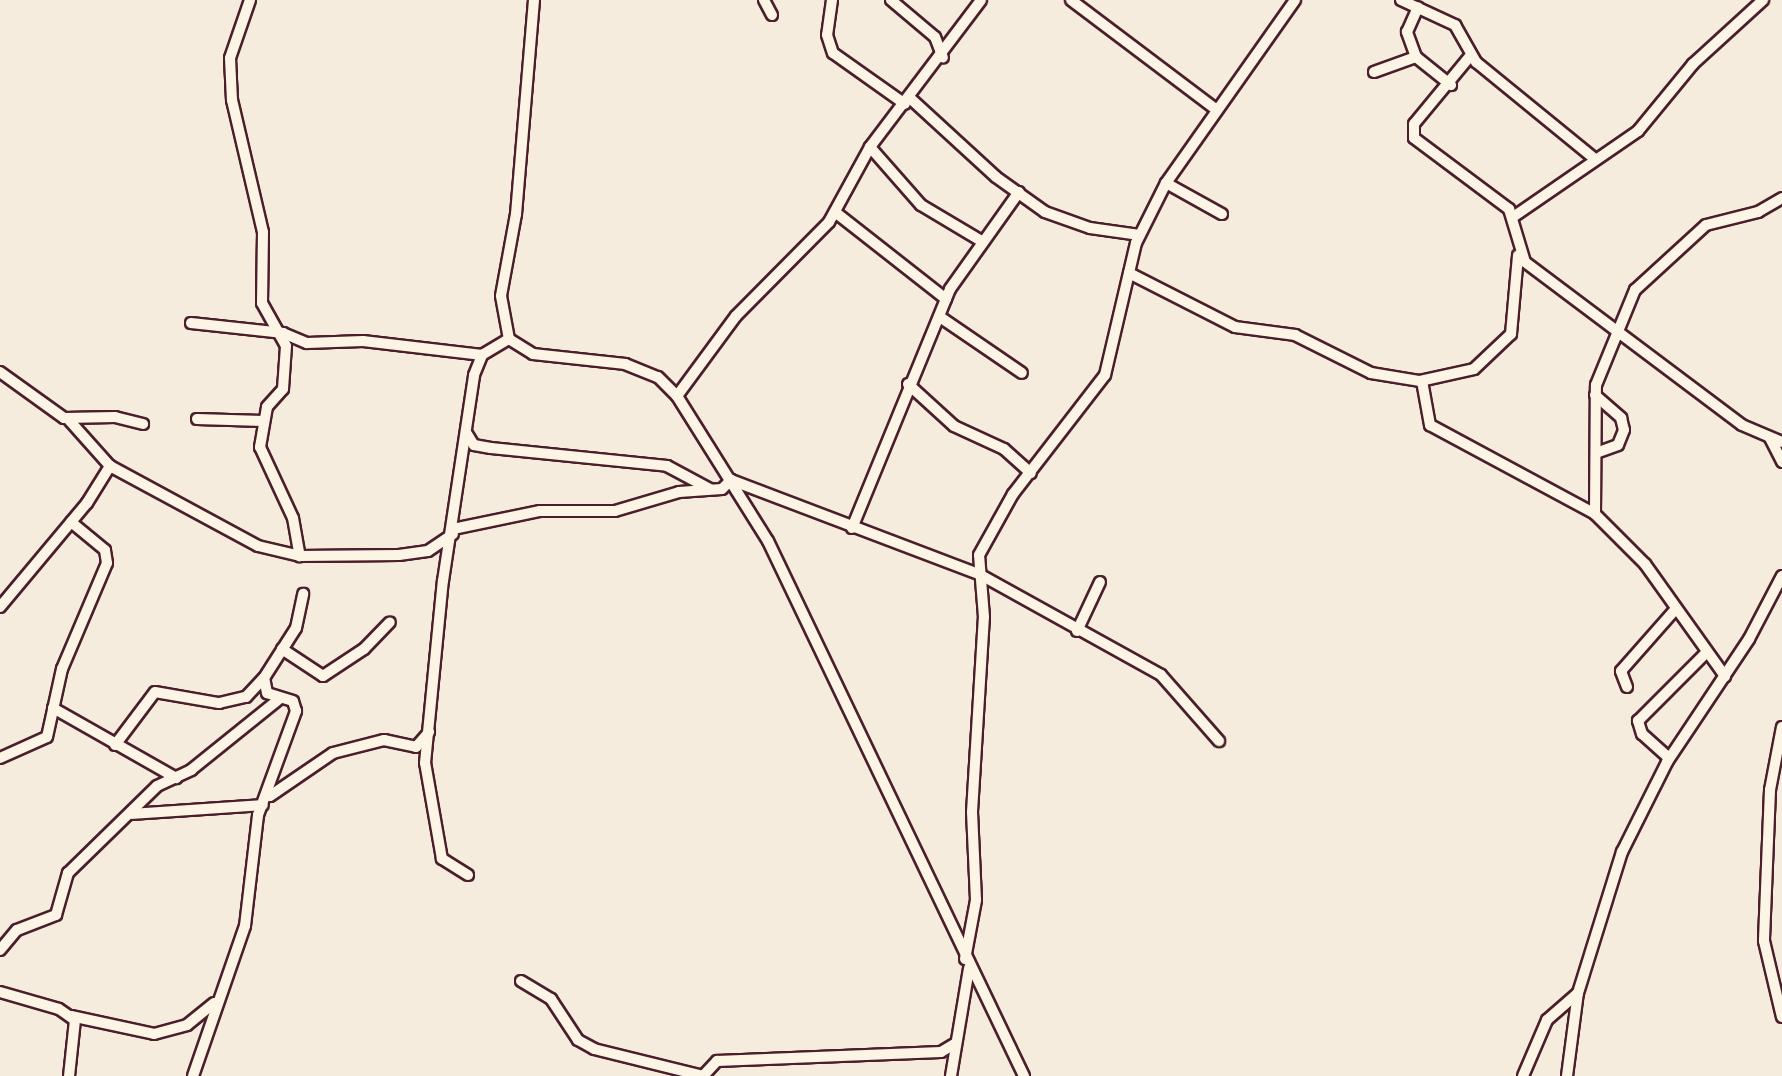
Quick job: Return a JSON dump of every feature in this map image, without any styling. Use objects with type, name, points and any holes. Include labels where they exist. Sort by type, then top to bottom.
[{"type":"street","points":[[250,0],[230,58],[232,100],[263,232],[262,303],[283,333],[283,389],[263,421],[262,455],[280,484],[300,556]]},
{"type":"street","points":[[534,0],[516,214],[501,296],[509,338],[533,354],[625,364],[658,377],[677,396],[774,553],[856,733],[942,895],[967,964],[1024,1076]]},
{"type":"street","points":[[764,0],[772,15]]},
{"type":"street","points":[[832,0],[827,35],[833,53],[908,102],[1019,192],[1061,219],[1140,235]]},
{"type":"street","points":[[891,0],[935,37],[943,58]]},
{"type":"street","points":[[677,396],[736,316],[801,255],[835,212],[870,147],[943,58],[981,0]]},
{"type":"street","points":[[1071,0],[1213,107]]},
{"type":"street","points":[[951,1076],[976,900],[971,821],[984,617],[979,574],[989,534],[1105,375],[1140,235],[1166,183],[1213,107],[1239,85],[1295,0]]},
{"type":"street","points":[[1401,0],[1455,25],[1471,55],[1595,159]]},
{"type":"street","points":[[1513,217],[1638,131],[1693,64],[1763,0]]},
{"type":"street","points":[[1419,7],[1406,32],[1416,57],[1451,85]]},
{"type":"street","points":[[1129,273],[1242,330],[1295,335],[1371,373],[1422,381],[1474,369],[1511,334],[1518,255],[1513,217],[1415,138],[1414,124],[1451,85],[1471,55]]},
{"type":"street","points":[[1374,72],[1416,57]]},
{"type":"street","points":[[870,147],[922,205],[983,242]]},
{"type":"street","points":[[1166,183],[1222,215]]},
{"type":"street","points":[[852,528],[908,384],[946,299],[983,242],[1002,225],[1019,192]]},
{"type":"street","points":[[1595,514],[1595,396],[1635,290],[1699,230],[1782,198]]},
{"type":"street","points":[[835,212],[946,299]]},
{"type":"street","points":[[1518,255],[1622,329],[1742,425],[1776,440],[1782,462]]},
{"type":"street","points":[[940,317],[1022,373]]},
{"type":"street","points":[[191,323],[283,333],[307,343],[363,341],[482,355],[509,338]]},
{"type":"street","points":[[468,875],[444,863],[437,842],[426,784],[429,732],[453,532],[482,355]]},
{"type":"street","points":[[0,372],[69,420],[110,466],[220,529],[300,556],[416,554],[453,532],[540,511],[599,513],[711,490],[731,480],[979,574],[1077,631],[1161,675],[1219,741]]},
{"type":"street","points":[[1422,381],[1430,425],[1595,514],[1644,564],[1673,612],[1725,676]]},
{"type":"street","points":[[908,384],[954,426],[1004,449],[1031,473]]},
{"type":"street","points":[[1595,396],[1621,418],[1624,430],[1618,445],[1596,453]]},
{"type":"street","points":[[69,420],[115,417],[143,424]]},
{"type":"street","points":[[197,419],[263,421]]},
{"type":"street","points":[[467,434],[474,445],[491,448],[667,466],[711,490]]},
{"type":"street","points":[[0,607],[71,522],[110,466]]},
{"type":"street","points":[[0,758],[47,737],[53,708],[108,556],[71,522]]},
{"type":"street","points":[[1567,1076],[1578,993],[1622,852],[1670,758],[1725,676],[1782,576]]},
{"type":"street","points":[[1077,631],[1100,582]]},
{"type":"street","points":[[252,715],[264,684],[299,620],[303,594]]},
{"type":"street","points":[[1627,687],[1621,671],[1673,612]]},
{"type":"street","points":[[282,649],[323,676],[364,649],[390,622]]},
{"type":"street","points":[[1670,758],[1642,734],[1638,721],[1705,654]]},
{"type":"street","points":[[115,744],[155,692],[219,703],[246,697],[264,684]]},
{"type":"street","points":[[264,684],[278,700]]},
{"type":"street","points":[[0,950],[17,930],[57,915],[68,873],[158,786],[176,778],[252,715],[278,700],[293,701],[296,711],[265,802],[245,926],[216,1002],[193,1076]]},
{"type":"street","points":[[53,708],[176,778]]},
{"type":"street","points":[[1782,727],[1770,790],[1764,941],[1782,1017]]},
{"type":"street","points":[[132,814],[265,802],[333,753],[384,740],[416,747],[429,732]]},
{"type":"street","points":[[521,981],[551,999],[578,1040],[594,1049],[703,1076],[717,1061],[941,1052],[956,1043]]},
{"type":"street","points":[[0,992],[71,1016],[154,1034],[187,1025],[216,1002]]},
{"type":"street","points":[[1523,1076],[1547,1020],[1578,993]]},
{"type":"street","points":[[69,1076],[77,1027],[71,1016]]}]
